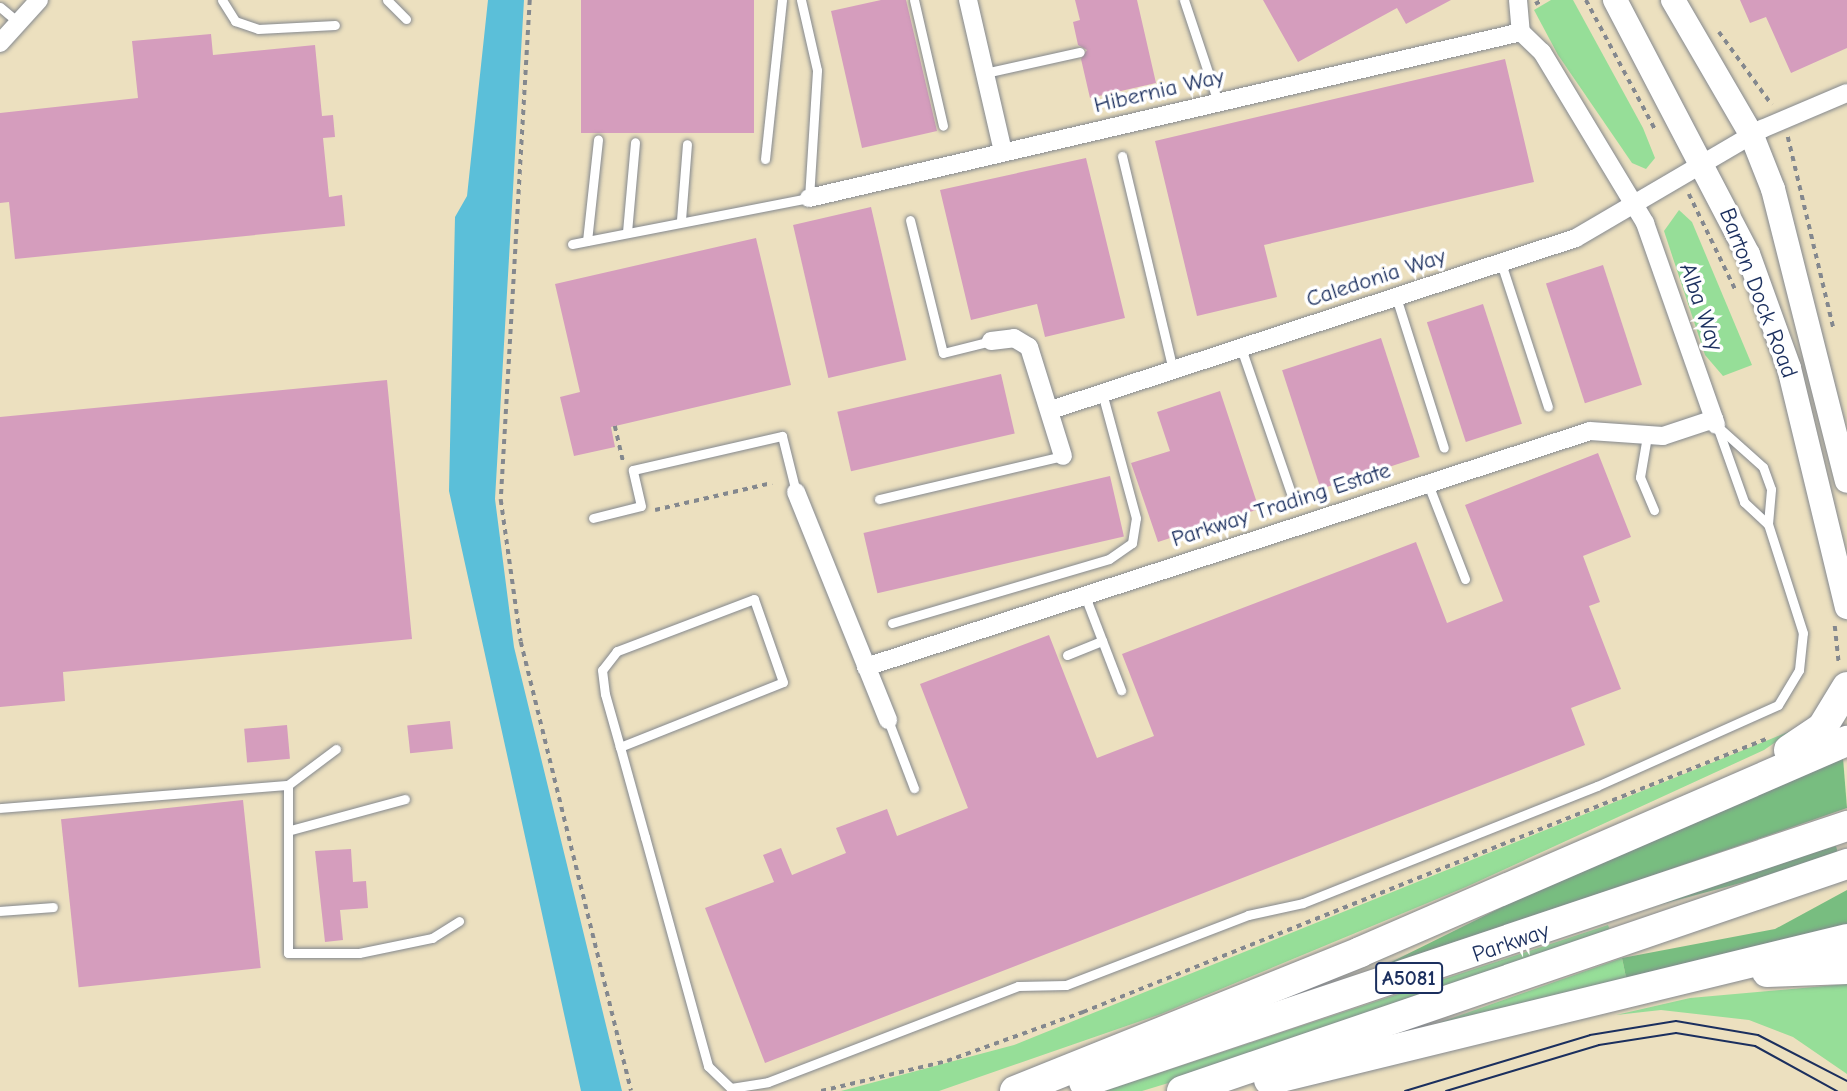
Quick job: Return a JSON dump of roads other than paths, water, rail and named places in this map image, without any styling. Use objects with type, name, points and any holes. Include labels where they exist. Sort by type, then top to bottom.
[{"type":"highway","name":"A5081","points":[[1643,826],[1807,740],[1833,715],[1843,678]]},
{"type":"highway","name":"A5081","points":[[1014,1091],[1360,952],[1643,826],[1847,741]]},
{"type":"highway","name":"Parkway","points":[[1052,1091],[1413,976],[1847,826]]},
{"type":"highway","name":"Parkway","points":[[1182,1091],[1847,864]]},
{"type":"highway","points":[[1225,1091],[1847,939]]},
{"type":"highway","points":[[1701,975],[1847,969]]},
{"type":"main road","name":"Barton Dock Road","points":[[1615,0],[1658,74],[1748,254],[1789,368],[1840,610]]},
{"type":"main road","name":"Barton Dock Road","points":[[1673,0],[1692,28],[1752,136],[1787,231],[1847,481]]},
{"type":"street","points":[[0,43],[39,0]]},
{"type":"street","points":[[968,0],[1003,152]]},
{"type":"street","points":[[1518,0],[1521,32],[1542,52],[1636,205]]},
{"type":"street","name":"Hibernia Way","points":[[808,198],[1521,32]]},
{"type":"street","name":"Caledonia Way","points":[[1051,410],[1588,233],[1706,166],[1752,136],[1847,93]]},
{"type":"street","name":"Alba Way","points":[[1636,205],[1715,422]]},
{"type":"street","points":[[991,341],[1014,338],[1029,347],[1051,410],[1063,456]]},
{"type":"street","name":"Parkway Trading Estate","points":[[866,667],[1590,431],[1647,436],[1676,434],[1715,422]]},
{"type":"street","points":[[796,492],[888,720]]},
{"type":"lane","points":[[222,0],[235,21],[258,29],[335,24]]},
{"type":"lane","points":[[387,0],[406,19]]},
{"type":"lane","points":[[765,159],[782,0]]},
{"type":"lane","points":[[572,244],[681,220],[808,198],[817,70],[801,0]]},
{"type":"lane","points":[[914,0],[943,126]]},
{"type":"lane","points":[[1184,0],[1218,102]]},
{"type":"lane","points":[[0,7],[18,22]]},
{"type":"lane","points":[[985,73],[1080,52]]},
{"type":"lane","points":[[587,241],[598,140]]},
{"type":"lane","points":[[627,232],[635,142]]},
{"type":"lane","points":[[681,220],[687,144]]},
{"type":"lane","points":[[1122,156],[1173,370]]},
{"type":"lane","points":[[910,220],[943,353],[991,341]]},
{"type":"lane","points":[[1501,263],[1548,407]]},
{"type":"lane","points":[[1396,297],[1444,448]]},
{"type":"lane","points":[[1241,348],[1293,499]]},
{"type":"lane","points":[[892,623],[1109,559],[1132,543],[1136,518],[1102,393]]},
{"type":"lane","points":[[1715,422],[1744,502],[1768,524]]},
{"type":"lane","points":[[620,747],[783,682],[754,599],[609,656],[602,670],[620,747],[708,1066],[721,1084],[743,1089],[1018,986],[1066,985],[1248,915],[1303,903],[1768,712],[1793,687],[1804,643],[1768,524],[1771,489],[1763,467],[1715,422]]},
{"type":"lane","points":[[593,518],[642,506],[633,470],[782,436],[796,492]]},
{"type":"lane","points":[[1647,436],[1640,477],[1654,510]]},
{"type":"lane","points":[[879,499],[1063,456]]},
{"type":"lane","points":[[1428,484],[1465,579]]},
{"type":"lane","points":[[1084,594],[1121,690]]},
{"type":"lane","points":[[1067,655],[1102,641]]},
{"type":"lane","points":[[888,720],[914,788]]},
{"type":"lane","points":[[0,808],[288,785],[336,749]]},
{"type":"lane","points":[[288,785],[291,830],[288,953],[359,953],[432,938],[458,921]]},
{"type":"lane","points":[[291,830],[405,799]]},
{"type":"lane","points":[[0,911],[53,906]]},
{"type":"water","points":[[488,0],[524,0],[495,499],[514,647],[622,1091],[581,1091],[449,491],[455,217],[467,196]]},
{"type":"tram line","points":[[1405,1091],[1590,1035],[1676,1021],[1758,1035],[1847,1081]]},
{"type":"tram line","points":[[1446,1091],[1599,1045],[1676,1033],[1755,1046],[1837,1091]]}]
